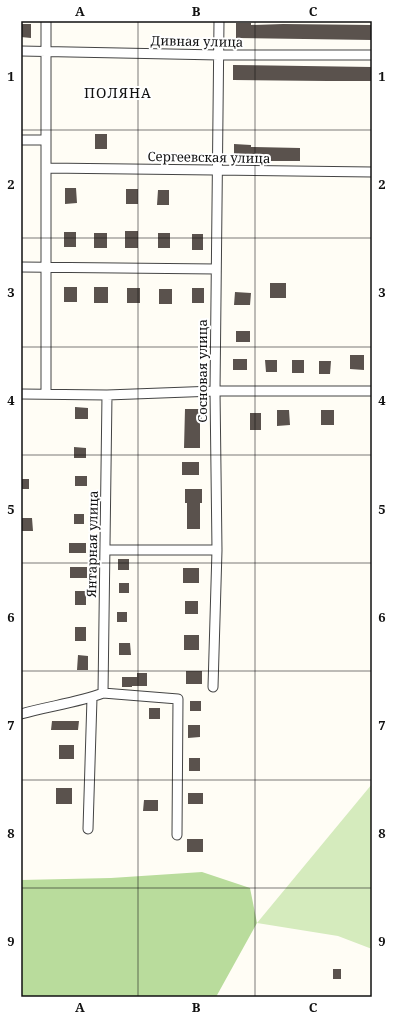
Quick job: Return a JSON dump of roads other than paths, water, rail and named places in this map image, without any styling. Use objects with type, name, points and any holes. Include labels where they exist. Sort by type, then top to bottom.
[{"type":"street","points":[[46,21],[46,394]]},
{"type":"street","name":"Сосновая улица","points":[[213,687],[217,550],[215,391],[219,21]]},
{"type":"street","name":"Дивная улица","points":[[21,51],[218,55],[372,55]]},
{"type":"street","points":[[21,140],[46,140]]},
{"type":"street","name":"Сергеевская улица","points":[[46,168],[372,172]]},
{"type":"street","points":[[21,267],[216,269]]},
{"type":"street","points":[[21,394],[107,395],[215,391],[372,391]]},
{"type":"street","name":"Янтарная улица","points":[[103,694],[107,395]]},
{"type":"street","points":[[105,550],[217,550]]},
{"type":"street","points":[[21,714],[41,708],[92,698],[103,694],[178,699],[177,835]]},
{"type":"street","points":[[88,829],[92,698]]},
{"type":"district","name":"ПОЛЯНА","points":[[118,93]]}]
